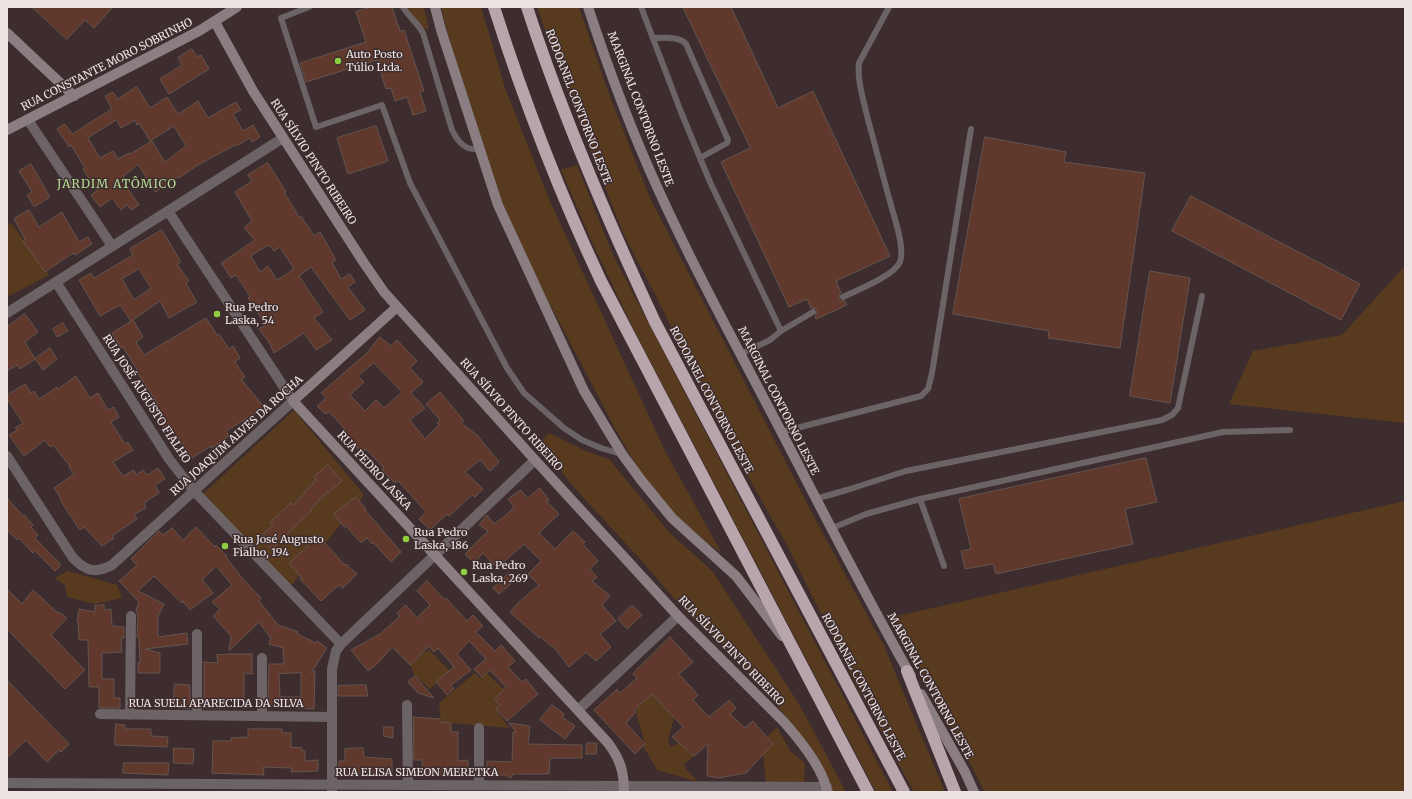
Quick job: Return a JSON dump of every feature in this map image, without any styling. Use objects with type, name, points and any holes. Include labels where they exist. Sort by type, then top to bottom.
[{"type":"highway","points":[[494,7],[509,56],[550,167],[576,228],[624,326],[868,792]]},
{"type":"highway","name":"RODOANEL CONTORNO LESTE","points":[[527,7],[562,108],[625,258],[656,322],[904,792]]},
{"type":"highway","points":[[907,671],[955,792]]},
{"type":"main road","name":"RUA CONSTANTE MORO SOBRINHO","points":[[7,130],[215,22],[237,7]]},
{"type":"main road","points":[[435,7],[498,205],[584,391],[622,454],[641,480],[672,518],[736,576],[796,654]]},
{"type":"main road","name":"MARGINAL CONTORNO LESTE","points":[[588,7],[614,81],[638,142],[686,248],[830,529],[907,671],[965,772],[974,792]]},
{"type":"main road","name":"RUA SÍLVIO PINTO RIBEIRO","points":[[215,22],[253,91],[283,138],[374,278],[397,307],[678,616],[798,738],[810,755],[827,790]]},
{"type":"main road","points":[[7,33],[74,96]]},
{"type":"main road","name":"RUA JOAQUIM ALVES DA ROCHA","points":[[293,401],[397,307]]},
{"type":"main road","name":"RUA PEDRO LASKA","points":[[293,401],[615,752],[623,773],[624,789]]},
{"type":"street","points":[[28,120],[112,246]]},
{"type":"street","points":[[7,313],[283,138]]},
{"type":"street","name":"RUA PEDRO LASKA","points":[[168,211],[293,401]]},
{"type":"street","name":"RUA JOSÉ AUGUSTO FIALHO","points":[[56,282],[169,459],[194,491],[341,644]]},
{"type":"street","name":"RUA JOAQUIM ALVES DA ROCHA","points":[[7,456],[69,553],[80,565],[89,570],[96,570],[112,565],[293,401]]},
{"type":"street","points":[[332,788],[332,669],[336,651],[341,644],[535,460]]},
{"type":"street","points":[[130,715],[132,616]]},
{"type":"street","points":[[578,710],[678,616]]},
{"type":"street","points":[[197,634],[197,715]]},
{"type":"street","points":[[262,658],[262,716]]},
{"type":"street","points":[[408,705],[408,785]]},
{"type":"street","name":"RUA SUELI APARECIDA DA SILVA","points":[[100,714],[332,717]]},
{"type":"street","points":[[479,728],[479,786]]},
{"type":"street","name":"RUA ELISA SIMEON MERETKA","points":[[9,786],[332,788],[408,785],[624,789],[827,790]]},
{"type":"lane","points":[[309,7],[281,18],[316,127],[382,105],[410,183],[507,368],[524,393],[564,428],[582,440],[601,448],[622,454]]},
{"type":"lane","points":[[403,7],[407,14],[415,20],[423,32],[452,130],[457,140],[468,149],[480,149]]},
{"type":"lane","points":[[642,7],[710,182],[781,330]]},
{"type":"lane","points":[[843,297],[891,274],[900,263],[901,245],[897,225],[873,139],[860,86],[858,71],[859,62],[889,7]]},
{"type":"lane","points":[[653,38],[670,38],[682,41],[686,44],[728,140],[728,143],[700,158]]},
{"type":"lane","points":[[781,432],[921,396],[928,389],[932,373],[971,129]]},
{"type":"lane","points":[[815,499],[906,471],[1162,420],[1172,415],[1178,408],[1202,296]]},
{"type":"lane","points":[[741,354],[770,340],[781,330],[813,312]]},
{"type":"lane","points":[[830,529],[866,514],[920,500],[1223,432],[1290,430]]},
{"type":"lane","points":[[920,500],[944,566]]},
{"type":"shaded area","points":[[406,7],[424,7],[429,30],[422,27]]},
{"type":"shaded area","points":[[441,7],[481,7],[505,88],[549,199],[665,451],[721,552],[709,544],[676,516],[644,479],[616,430],[534,274],[502,201],[449,39]]},
{"type":"shaded area","points":[[537,7],[579,7],[609,94],[650,198],[814,517],[884,646],[945,792],[914,792],[854,681],[788,547],[719,425],[660,304],[624,235],[575,111]]},
{"type":"shaded area","points":[[577,165],[613,255],[893,792],[876,792],[634,330],[592,242],[561,170]]},
{"type":"shaded area","points":[[11,223],[49,275],[7,297],[7,226]]},
{"type":"shaded area","points":[[1405,266],[1405,423],[1229,404],[1253,351],[1342,335]]},
{"type":"shaded area","points":[[294,410],[364,495],[290,587],[203,494]]},
{"type":"shaded area","points":[[549,433],[588,452],[609,459],[669,532],[713,572],[799,704],[846,792],[832,792],[792,724],[748,669],[686,612],[640,559],[571,484],[540,442]]},
{"type":"shaded area","points":[[1405,501],[1405,792],[985,792],[893,617]]},
{"type":"shaded area","points":[[68,571],[117,585],[122,598],[95,604],[67,597],[65,585],[55,578]]},
{"type":"shaded area","points":[[429,650],[450,671],[430,689],[415,676],[410,665],[423,653]]},
{"type":"shaded area","points":[[475,673],[480,678],[487,673],[504,690],[493,699],[500,705],[496,709],[509,728],[441,722],[439,703]]},
{"type":"shaded area","points":[[652,694],[674,717],[668,741],[671,747],[679,743],[694,756],[684,764],[686,769],[698,782],[657,770],[643,746],[645,744],[636,712],[637,707]]},
{"type":"shaded area","points":[[777,727],[791,752],[805,763],[804,782],[766,782],[763,754],[767,737]]},
{"type":"building","points":[[32,7],[113,7],[94,28],[85,20],[67,39]]},
{"type":"building","name":"Auto Posto Túlio Ltda.","points":[[371,7],[392,7],[400,31],[404,30],[424,91],[420,92],[426,111],[413,115],[407,97],[395,101],[391,88],[386,89],[377,60],[306,82],[300,63],[366,42],[356,12]]},
{"type":"building","points":[[683,7],[731,7],[778,108],[813,91],[890,256],[836,281],[841,293],[839,295],[839,299],[841,301],[845,301],[847,305],[816,319],[815,316],[817,314],[817,310],[815,308],[811,308],[807,299],[789,307],[721,162],[750,148]]},
{"type":"building","points":[[192,49],[197,57],[201,55],[209,69],[169,94],[160,79],[182,65],[178,58]]},
{"type":"building","points":[[137,87],[150,108],[167,97],[178,114],[198,101],[208,118],[236,102],[241,110],[233,114],[243,131],[253,125],[260,137],[252,142],[250,138],[236,146],[235,145],[196,166],[155,192],[138,164],[123,177],[127,188],[139,205],[131,210],[127,205],[121,210],[112,198],[100,207],[91,195],[97,191],[83,169],[85,168],[71,145],[69,147],[57,129],[65,124],[72,134],[112,109],[105,96],[113,92],[117,99]],"holes":[[[117,120],[121,128],[135,120],[137,125],[139,123],[150,141],[174,126],[186,146],[165,162],[152,141],[118,159],[113,151],[100,158],[88,138]]]},
{"type":"building","points":[[376,126],[388,161],[348,174],[337,138]]},
{"type":"building","points":[[985,137],[1066,152],[1064,162],[1145,173],[1120,348],[1048,338],[1049,331],[953,314]]},
{"type":"building","points":[[268,163],[299,217],[301,216],[314,236],[320,232],[336,260],[332,262],[341,279],[350,274],[355,282],[348,287],[365,310],[350,320],[311,267],[299,276],[323,312],[314,318],[332,340],[316,350],[304,333],[274,353],[269,342],[259,329],[266,325],[248,298],[250,296],[236,275],[231,278],[221,263],[255,240],[244,228],[252,221],[235,192],[252,181],[248,175]],"holes":[[[269,245],[274,251],[280,247],[294,269],[277,280],[268,266],[260,272],[251,256]]]},
{"type":"building","points":[[31,164],[50,197],[34,207],[27,195],[32,192],[19,171]]},
{"type":"building","points":[[1191,196],[1360,284],[1341,320],[1172,231]]},
{"type":"building","points":[[29,210],[39,227],[62,212],[79,242],[88,237],[92,244],[75,255],[73,253],[45,272],[23,241],[25,239],[14,219]]},
{"type":"building","points":[[162,230],[181,262],[177,264],[189,281],[186,284],[197,302],[169,318],[160,301],[133,320],[143,337],[136,342],[144,355],[206,318],[217,335],[219,334],[229,349],[233,346],[240,358],[235,362],[245,377],[241,379],[264,407],[250,418],[249,417],[226,431],[229,436],[212,448],[211,446],[192,458],[179,438],[172,443],[153,407],[158,405],[123,347],[121,348],[112,333],[131,321],[120,305],[100,316],[79,280],[91,273],[94,278],[133,255],[130,249]],"holes":[[[139,269],[151,288],[134,300],[122,279]]]},
{"type":"building","points":[[1150,271],[1190,278],[1170,403],[1130,396]]},
{"type":"building","points":[[25,314],[38,332],[25,342],[35,359],[20,369],[17,365],[7,371],[7,327]]},
{"type":"building","points":[[63,323],[68,331],[57,337],[53,329]]},
{"type":"building","points":[[380,337],[391,346],[397,340],[417,361],[410,368],[423,382],[411,393],[425,408],[410,420],[425,439],[439,425],[437,423],[440,420],[426,404],[440,392],[464,421],[461,423],[477,435],[499,462],[490,471],[480,460],[465,472],[483,489],[475,497],[472,495],[449,516],[447,514],[430,530],[419,519],[426,512],[411,495],[398,481],[395,483],[382,470],[384,468],[366,449],[361,453],[342,431],[345,429],[329,412],[325,414],[317,406],[326,398],[321,393],[368,352]],"holes":[[[374,363],[402,392],[384,408],[376,400],[365,411],[350,395],[364,382],[358,376]]]},
{"type":"building","points":[[50,348],[57,359],[43,370],[35,359]]},
{"type":"building","points":[[76,376],[90,398],[98,393],[108,410],[114,407],[119,417],[111,422],[125,444],[128,442],[133,450],[113,462],[123,476],[134,470],[136,475],[143,470],[147,475],[158,468],[165,479],[155,485],[159,493],[144,503],[146,508],[134,514],[137,519],[112,536],[114,538],[102,546],[84,527],[80,530],[60,500],[61,499],[54,488],[74,474],[69,467],[70,466],[53,445],[50,447],[45,440],[24,456],[9,435],[17,430],[15,428],[23,423],[7,399],[7,395],[25,384],[31,393],[34,391],[39,399],[57,387],[58,389]]},
{"type":"building","points":[[1146,458],[1157,502],[1125,509],[1133,544],[996,574],[993,564],[965,569],[961,551],[971,549],[959,499]]},
{"type":"building","points":[[328,465],[342,481],[328,493],[327,492],[311,509],[312,510],[272,549],[260,537],[273,525],[270,522],[291,503],[293,505],[316,480],[314,477]]},
{"type":"building","points":[[540,488],[549,500],[546,501],[559,514],[539,533],[555,549],[573,531],[585,542],[583,544],[598,561],[590,569],[597,577],[592,581],[610,596],[602,605],[616,621],[600,634],[611,647],[596,661],[586,652],[569,667],[553,646],[552,647],[540,636],[539,638],[510,612],[520,601],[539,585],[528,574],[541,561],[524,544],[497,568],[483,553],[474,563],[465,554],[488,531],[479,525],[487,515],[494,524],[514,507],[508,499],[521,490],[527,498]]},
{"type":"building","points":[[356,497],[366,509],[365,510],[401,552],[391,562],[373,542],[372,544],[367,538],[361,543],[346,526],[344,527],[334,514]]},
{"type":"building","points":[[7,498],[33,525],[31,527],[38,535],[35,538],[61,565],[55,571],[35,551],[33,553],[19,538],[17,540],[7,530]]},
{"type":"building","points":[[196,527],[215,547],[216,545],[227,556],[226,557],[242,578],[261,598],[259,601],[278,625],[298,632],[297,634],[316,643],[317,641],[327,648],[311,673],[315,671],[314,709],[268,706],[269,664],[284,664],[283,648],[269,644],[271,638],[259,622],[229,651],[231,636],[213,616],[220,609],[212,602],[232,585],[216,566],[202,580],[213,593],[190,610],[183,601],[182,603],[154,576],[138,591],[164,604],[158,616],[158,637],[187,633],[188,644],[145,649],[160,653],[160,673],[138,673],[138,663],[140,663],[139,637],[137,637],[138,616],[136,610],[139,602],[119,581],[137,565],[131,559],[159,531],[163,535],[172,528],[183,540]],"holes":[[[301,673],[301,697],[280,697],[279,674]]]},
{"type":"building","points":[[317,538],[319,541],[321,539],[345,565],[346,564],[357,574],[343,588],[339,585],[321,601],[300,579],[302,578],[289,563],[308,546],[307,544]]},
{"type":"building","points":[[509,573],[515,580],[499,594],[493,588]]},
{"type":"building","points":[[427,581],[444,599],[446,598],[467,621],[473,615],[483,626],[476,632],[495,651],[501,645],[515,661],[508,667],[522,682],[526,679],[538,694],[507,721],[496,709],[500,705],[494,699],[506,687],[490,670],[482,677],[474,669],[486,659],[469,641],[457,654],[471,670],[451,685],[454,689],[447,695],[436,682],[454,667],[438,648],[434,652],[429,646],[410,665],[392,647],[378,663],[368,671],[351,650],[379,635],[400,616],[397,613],[406,605],[417,618],[430,605],[417,591]]},
{"type":"building","points":[[7,589],[22,604],[33,590],[58,613],[59,612],[67,618],[51,635],[85,670],[65,689],[7,629]]},
{"type":"building","points":[[104,605],[104,610],[111,609],[112,626],[124,627],[124,638],[121,638],[122,652],[102,653],[102,679],[114,679],[114,698],[120,698],[120,708],[99,708],[99,687],[89,687],[88,640],[79,640],[77,621],[79,609],[95,612],[95,606]]},
{"type":"building","points":[[632,605],[642,615],[627,629],[618,619]]},
{"type":"building","points":[[670,637],[693,662],[679,674],[698,695],[693,700],[709,717],[729,700],[736,708],[730,714],[745,728],[753,721],[773,744],[746,773],[719,778],[707,776],[708,744],[694,756],[672,737],[683,727],[652,694],[634,710],[636,712],[626,723],[645,744],[635,754],[594,710],[617,689],[620,693],[637,678],[633,674]]},
{"type":"building","points":[[252,654],[252,674],[244,673],[244,700],[223,700],[223,708],[204,708],[204,662],[218,663],[217,655]]},
{"type":"building","points":[[415,676],[434,698],[418,693],[408,682]]},
{"type":"building","points":[[7,680],[69,744],[61,752],[59,750],[47,762],[26,740],[7,758]]},
{"type":"building","points":[[175,684],[190,685],[190,709],[173,707]]},
{"type":"building","points":[[366,685],[368,696],[338,696],[338,686]]},
{"type":"building","points":[[552,705],[564,714],[562,717],[575,726],[565,739],[540,720]]},
{"type":"building","points":[[414,717],[440,719],[440,722],[451,723],[451,732],[458,732],[458,761],[468,760],[468,774],[423,775],[422,760],[414,760]]},
{"type":"building","points":[[509,723],[530,726],[528,744],[582,745],[582,758],[550,758],[549,774],[513,774],[511,778],[505,775],[487,775],[487,761],[512,762],[513,732],[516,732]]},
{"type":"building","points":[[116,724],[125,725],[125,729],[151,729],[151,736],[168,737],[167,747],[115,745]]},
{"type":"building","points":[[384,727],[393,727],[393,738],[384,736]]},
{"type":"building","points":[[248,729],[282,729],[282,733],[291,733],[291,747],[302,748],[301,750],[305,751],[305,761],[318,760],[318,771],[291,772],[292,768],[263,767],[264,775],[212,773],[213,741],[231,741],[231,738],[248,737]]},
{"type":"building","points":[[587,743],[597,743],[596,754],[586,754]]},
{"type":"building","points":[[174,748],[194,749],[193,764],[174,763]]},
{"type":"building","points":[[363,748],[364,757],[392,759],[392,773],[383,772],[382,776],[373,776],[373,772],[348,775],[338,774],[339,761],[345,761],[345,749]]},
{"type":"building","points":[[124,763],[169,763],[168,775],[123,773]]},
{"type":"place","name":"Auto Posto Túlio Ltda.","points":[[338,61]]},
{"type":"place","name":"Rua Pedro Laska, 54","points":[[217,314]]},
{"type":"place","name":"Rua Pedro Laska, 186","points":[[406,539]]},
{"type":"place","name":"Rua José Augusto Fialho, 194","points":[[225,546]]},
{"type":"place","name":"Rua Pedro Laska, 269","points":[[464,572]]},
{"type":"district","name":"JARDIM ATÔMICO","points":[[117,185]]}]
